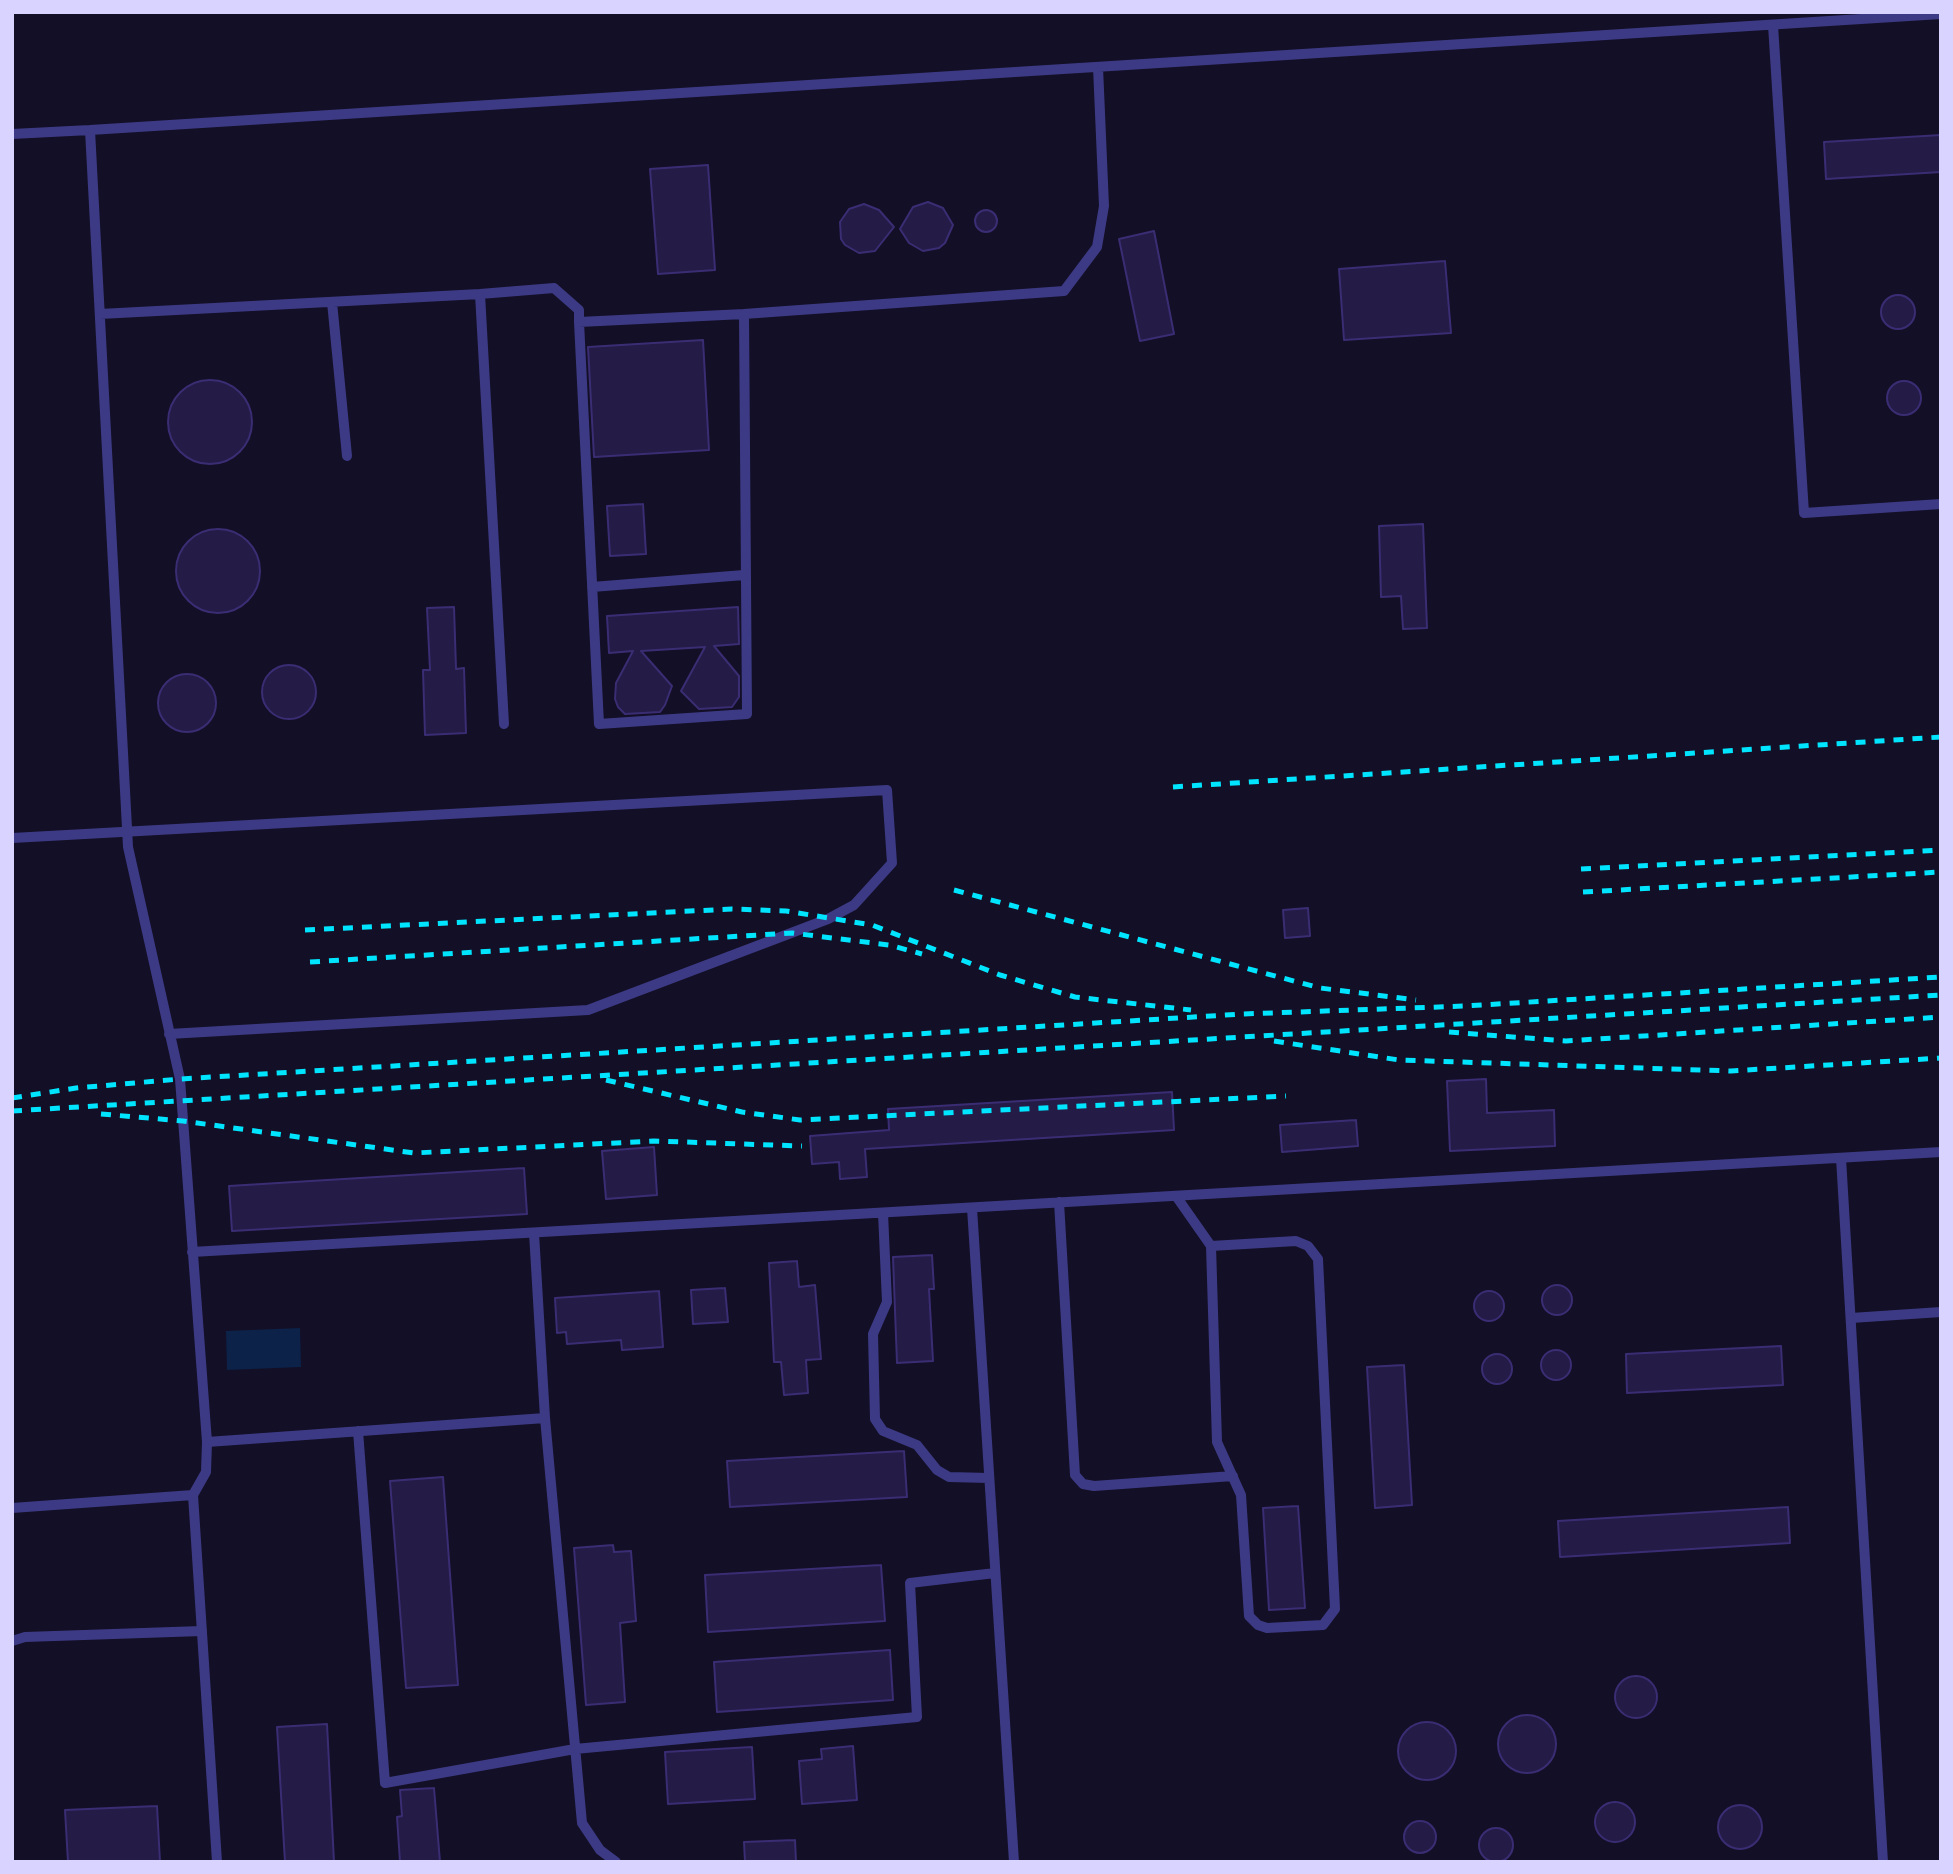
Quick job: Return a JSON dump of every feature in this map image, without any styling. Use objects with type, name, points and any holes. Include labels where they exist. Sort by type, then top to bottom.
[{"type":"lane","points":[[12,134],[1941,14]]},
{"type":"lane","points":[[1773,25],[1804,513],[1941,504]]},
{"type":"lane","points":[[579,322],[744,314],[1064,291],[1097,247],[1104,206],[1098,67]]},
{"type":"lane","points":[[90,130],[127,832],[180,1079],[207,1442],[206,1472],[193,1495],[218,1862]]},
{"type":"lane","points":[[100,314],[554,288],[579,310],[599,724],[747,714],[744,314]]},
{"type":"lane","points":[[480,293],[504,724]]},
{"type":"lane","points":[[332,302],[347,456]]},
{"type":"lane","points":[[592,587],[744,575]]},
{"type":"lane","points":[[12,838],[887,790],[892,863],[854,905],[828,919],[588,1010],[169,1034]]},
{"type":"lane","points":[[192,1252],[1941,1152]]},
{"type":"lane","points":[[1841,1158],[1883,1862]]},
{"type":"lane","points":[[1176,1196],[1211,1247],[1217,1442],[1241,1495],[1249,1616],[1258,1625],[1267,1628],[1323,1625],[1335,1609],[1318,1259],[1308,1246],[1296,1241],[1211,1247]]},
{"type":"lane","points":[[1059,1202],[1075,1475],[1083,1484],[1094,1486],[1233,1476]]},
{"type":"lane","points":[[972,1208],[1014,1862]]},
{"type":"lane","points":[[883,1213],[887,1302],[873,1334],[875,1419],[883,1431],[917,1445],[937,1470],[949,1477],[989,1478]]},
{"type":"lane","points":[[534,1233],[545,1418],[582,1823],[600,1850],[616,1862]]},
{"type":"lane","points":[[1851,1318],[1941,1312]]},
{"type":"lane","points":[[207,1442],[545,1418]]},
{"type":"lane","points":[[358,1431],[385,1783],[575,1749],[917,1717],[910,1583],[995,1573]]},
{"type":"lane","points":[[12,1508],[193,1495]]},
{"type":"lane","points":[[12,1642],[25,1637],[202,1631]]},
{"type":"water","points":[[300,1328],[301,1367],[227,1370],[226,1331]]},
{"type":"building","points":[[1941,135],[1941,172],[1826,179],[1824,142]]},
{"type":"building","points":[[708,165],[715,270],[658,274],[650,169]]},
{"type":"building","points":[[928,202],[943,208],[953,225],[945,243],[939,248],[923,251],[909,243],[900,229],[913,207]]},
{"type":"building","points":[[864,204],[879,210],[894,227],[875,251],[859,253],[845,245],[841,239],[840,222],[849,209]]},
{"type":"building","points":[[986,210],[994,213],[997,221],[994,229],[986,232],[978,229],[975,221],[978,213]]},
{"type":"building","points":[[1154,231],[1174,334],[1140,341],[1119,239]]},
{"type":"building","points":[[1445,261],[1451,333],[1344,340],[1339,269]]},
{"type":"building","points":[[1898,295],[1910,300],[1915,312],[1910,324],[1898,329],[1886,324],[1881,312],[1886,300]]},
{"type":"building","points":[[703,340],[709,450],[594,457],[588,347]]},
{"type":"building","points":[[210,380],[233,387],[245,399],[252,422],[245,445],[233,457],[210,464],[187,457],[175,445],[168,422],[175,399],[187,387]]},
{"type":"building","points":[[1904,381],[1916,386],[1921,398],[1916,410],[1904,415],[1892,410],[1887,398],[1892,386]]},
{"type":"building","points":[[643,504],[646,554],[610,556],[607,506]]},
{"type":"building","points":[[1423,524],[1427,628],[1403,629],[1401,596],[1381,597],[1379,526]]},
{"type":"building","points":[[218,529],[241,536],[253,548],[260,571],[253,594],[241,606],[218,613],[195,606],[183,594],[176,571],[183,548],[195,536]]},
{"type":"building","points":[[454,607],[456,669],[464,668],[466,733],[425,735],[423,670],[430,670],[427,608]]},
{"type":"building","points":[[738,607],[739,644],[714,646],[739,676],[739,697],[732,707],[699,709],[681,691],[705,647],[641,651],[672,686],[665,705],[660,712],[625,714],[618,707],[615,699],[616,683],[633,651],[609,653],[607,616]]},
{"type":"building","points":[[294,665],[304,669],[312,677],[316,692],[312,707],[304,715],[284,719],[274,715],[266,707],[262,687],[266,677],[274,669]]},
{"type":"building","points":[[181,674],[193,674],[208,682],[216,697],[216,709],[208,724],[193,732],[181,732],[166,724],[158,709],[158,697],[166,682]]},
{"type":"building","points":[[1308,908],[1310,936],[1285,938],[1283,910]]},
{"type":"building","points":[[1486,1079],[1487,1113],[1554,1110],[1555,1146],[1450,1151],[1447,1081]]},
{"type":"building","points":[[1172,1092],[1174,1130],[865,1149],[867,1177],[840,1179],[839,1162],[812,1164],[810,1136],[889,1130],[888,1109]]},
{"type":"building","points":[[1356,1120],[1358,1146],[1282,1152],[1280,1125]]},
{"type":"building","points":[[654,1147],[657,1195],[606,1199],[602,1151]]},
{"type":"building","points":[[524,1168],[527,1214],[232,1231],[229,1186]]},
{"type":"building","points":[[932,1255],[934,1289],[929,1289],[933,1361],[897,1363],[893,1257]]},
{"type":"building","points":[[797,1261],[799,1287],[815,1285],[821,1359],[806,1360],[808,1393],[784,1395],[781,1362],[774,1362],[769,1263]]},
{"type":"building","points":[[1557,1285],[1563,1286],[1571,1294],[1571,1306],[1563,1314],[1557,1315],[1551,1314],[1543,1306],[1542,1300],[1543,1294],[1551,1286]]},
{"type":"building","points":[[725,1288],[728,1322],[693,1324],[691,1290]]},
{"type":"building","points":[[659,1291],[663,1347],[622,1350],[621,1340],[567,1344],[566,1332],[557,1333],[555,1298]]},
{"type":"building","points":[[1489,1291],[1495,1292],[1503,1300],[1503,1312],[1495,1320],[1489,1321],[1483,1320],[1475,1312],[1474,1306],[1475,1300],[1483,1292]]},
{"type":"building","points":[[1781,1346],[1783,1385],[1627,1393],[1626,1354]]},
{"type":"building","points":[[1556,1350],[1562,1351],[1570,1359],[1570,1371],[1562,1379],[1556,1380],[1550,1379],[1542,1371],[1541,1365],[1542,1359],[1550,1351]]},
{"type":"building","points":[[1497,1354],[1503,1355],[1511,1363],[1511,1375],[1503,1383],[1497,1384],[1491,1383],[1483,1375],[1482,1369],[1483,1363],[1491,1355]]},
{"type":"building","points":[[1404,1365],[1412,1505],[1375,1508],[1367,1367]]},
{"type":"building","points":[[904,1451],[907,1497],[730,1507],[727,1461]]},
{"type":"building","points":[[443,1477],[458,1685],[406,1688],[390,1481]]},
{"type":"building","points":[[1298,1506],[1305,1608],[1269,1610],[1263,1508]]},
{"type":"building","points":[[1788,1507],[1790,1543],[1560,1557],[1558,1521]]},
{"type":"building","points":[[613,1545],[614,1552],[631,1551],[636,1621],[620,1623],[625,1702],[586,1705],[574,1548]]},
{"type":"building","points":[[881,1565],[885,1621],[708,1632],[705,1575]]},
{"type":"building","points":[[890,1650],[893,1700],[717,1712],[714,1662]]},
{"type":"building","points":[[1636,1676],[1651,1682],[1657,1697],[1651,1712],[1636,1718],[1621,1712],[1615,1697],[1621,1682]]},
{"type":"building","points":[[1527,1715],[1538,1717],[1551,1728],[1556,1744],[1554,1755],[1543,1768],[1527,1773],[1516,1771],[1503,1760],[1498,1744],[1500,1733],[1511,1720]]},
{"type":"building","points":[[1427,1722],[1438,1724],[1451,1735],[1456,1751],[1454,1762],[1443,1775],[1427,1780],[1416,1778],[1403,1767],[1398,1751],[1400,1740],[1411,1727]]},
{"type":"building","points":[[327,1724],[334,1862],[285,1862],[277,1727]]},
{"type":"building","points":[[853,1746],[857,1800],[802,1804],[799,1761],[822,1759],[821,1749]]},
{"type":"building","points":[[752,1747],[755,1799],[668,1804],[665,1752]]},
{"type":"building","points":[[434,1788],[440,1862],[400,1862],[397,1817],[402,1816],[400,1790]]},
{"type":"building","points":[[1615,1802],[1623,1803],[1629,1808],[1634,1814],[1634,1830],[1629,1836],[1623,1841],[1615,1842],[1607,1841],[1601,1836],[1596,1830],[1595,1822],[1596,1814],[1601,1808],[1607,1803]]},
{"type":"building","points":[[1740,1805],[1749,1806],[1756,1811],[1761,1818],[1761,1836],[1756,1843],[1749,1848],[1740,1849],[1731,1848],[1724,1843],[1719,1836],[1718,1827],[1719,1818],[1724,1811],[1731,1806]]},
{"type":"building","points":[[157,1806],[160,1862],[68,1862],[65,1810]]},
{"type":"building","points":[[1420,1821],[1431,1826],[1436,1837],[1431,1848],[1420,1853],[1409,1848],[1404,1837],[1409,1826]]},
{"type":"building","points":[[1496,1828],[1508,1833],[1513,1845],[1508,1857],[1496,1862],[1484,1857],[1479,1845],[1484,1833]]},
{"type":"building","points":[[795,1840],[796,1862],[745,1862],[744,1842]]},
{"type":"railway","points":[[1173,787],[1941,737]]},
{"type":"railway","points":[[1581,869],[1941,850]]},
{"type":"railway","points":[[1583,892],[1941,872]]},
{"type":"railway","points":[[954,890],[1320,988],[1416,1000]]},
{"type":"railway","points":[[305,930],[732,909],[786,911],[872,925],[1000,975],[1075,997],[1191,1010]]},
{"type":"railway","points":[[310,962],[792,933],[889,945],[922,954]]},
{"type":"railway","points":[[12,1098],[76,1088],[180,1079],[1243,1014],[1465,1006],[1941,977]]},
{"type":"railway","points":[[12,1111],[1941,995]]},
{"type":"railway","points":[[1449,1032],[1566,1041],[1941,1017]]},
{"type":"railway","points":[[1274,1041],[1399,1060],[1731,1071],[1941,1058]]},
{"type":"railway","points":[[606,1080],[742,1112],[800,1120],[1286,1096]]},
{"type":"railway","points":[[101,1114],[183,1121],[414,1153],[654,1141],[802,1146]]}]
